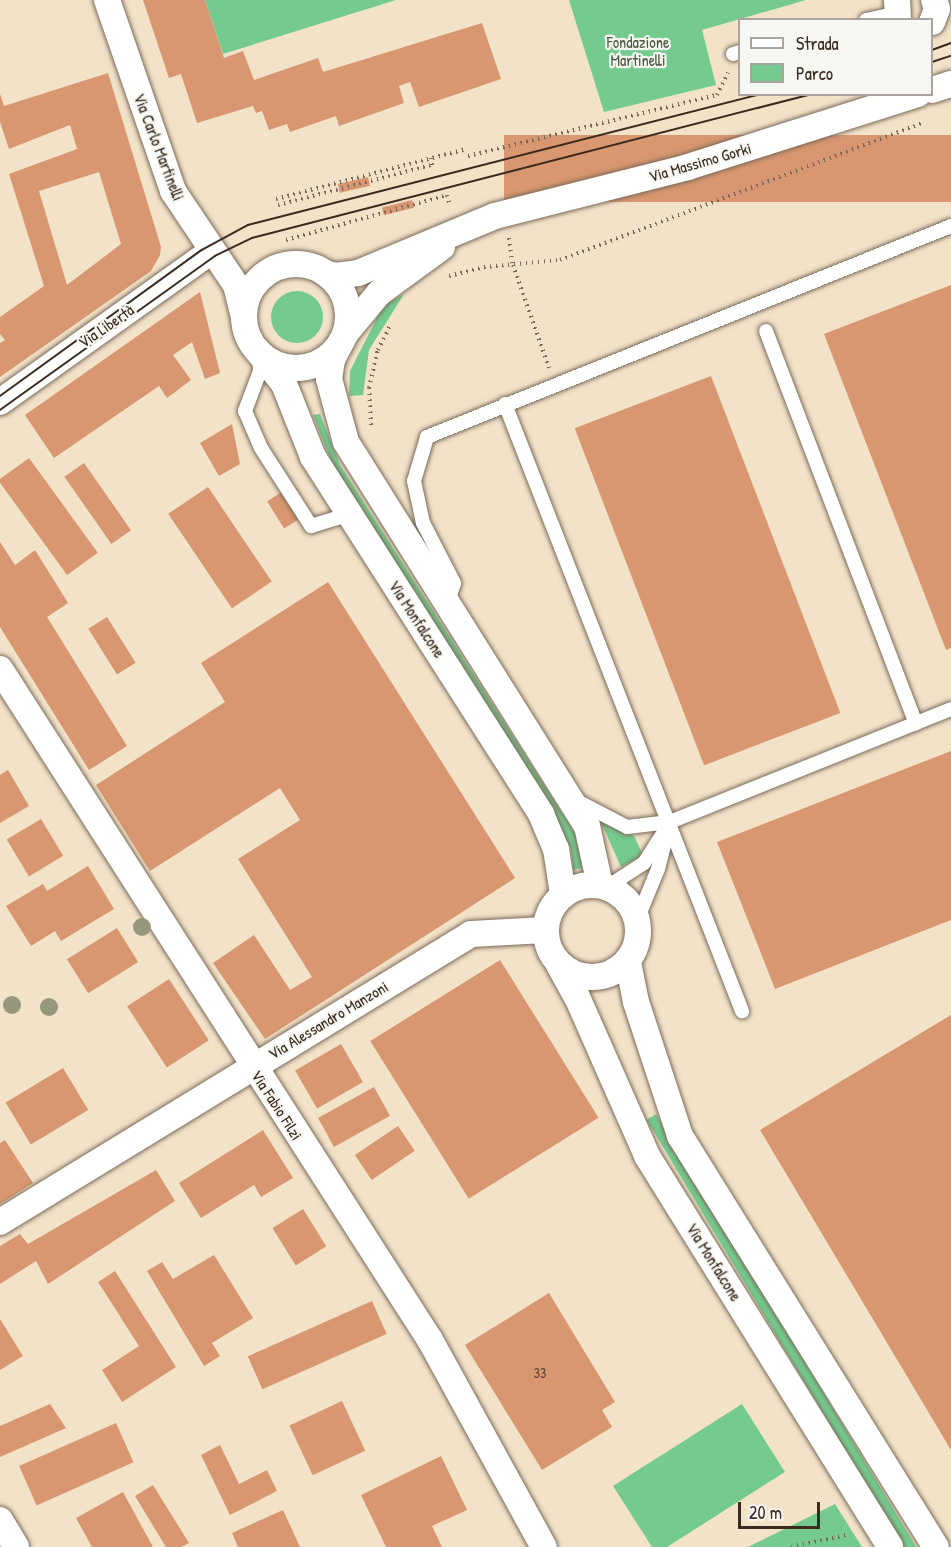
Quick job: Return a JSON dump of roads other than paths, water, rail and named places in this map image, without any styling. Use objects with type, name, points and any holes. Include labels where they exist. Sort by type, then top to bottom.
[{"type":"street","name":"Via Carlo Martinelli","points":[[107,0],[173,191],[236,285],[244,316]]},
{"type":"street","points":[[933,19],[937,9],[934,0]]},
{"type":"street","points":[[933,90],[951,84]]},
{"type":"street","name":"Via Massimo Gorki","points":[[325,273],[342,276],[357,273],[480,222],[688,167],[912,96]]},
{"type":"street","name":"Via Massimo Gorki","points":[[342,339],[379,293],[480,222]]},
{"type":"street","name":"Via Libertà","points":[[0,402],[212,251]]},
{"type":"street","points":[[296,264],[325,273],[345,300],[348,319],[342,339],[323,360],[300,368],[280,366],[257,350],[247,333],[244,316],[250,292],[270,271],[296,264]]},
{"type":"street","name":"Via Monfalcone","points":[[342,339],[332,360],[329,380],[346,442],[587,826],[603,886]]},
{"type":"street","name":"Via Monfalcone","points":[[257,350],[284,384],[313,457],[541,814],[556,849],[563,894]]},
{"type":"street","name":"Via Fabio Filzi","points":[[0,669],[252,1066],[430,1340],[544,1547]]},
{"type":"street","points":[[583,885],[603,886],[630,905],[637,920],[636,947],[628,962],[609,975],[593,979],[573,974],[559,965],[549,950],[545,930],[552,907],[563,894],[583,885]]},
{"type":"street","name":"Via Alessandro Manzoni","points":[[0,1222],[471,934],[545,930]]},
{"type":"street","points":[[628,962],[636,1002],[680,1136],[936,1547]]},
{"type":"street","name":"Via Monfalcone","points":[[559,965],[577,997],[647,1156],[890,1547]]},
{"type":"street","points":[[0,1520],[16,1547]]},
{"type":"lane","points":[[873,18],[897,11]]},
{"type":"lane","points":[[447,605],[454,584],[423,523],[414,481],[427,437],[554,383],[951,226]]},
{"type":"lane","points":[[766,331],[916,723]]},
{"type":"lane","points":[[257,350],[260,370],[244,411],[261,448],[311,526],[350,514]]},
{"type":"lane","points":[[505,404],[742,1011]]},
{"type":"lane","points":[[568,796],[627,827],[670,822],[951,709]]},
{"type":"lane","points":[[603,886],[644,863],[670,822]]},
{"type":"lane","points":[[637,920],[658,869],[670,822]]},
{"type":"tram line","points":[[933,50],[951,43]]},
{"type":"tram line","points":[[933,62],[951,56]]},
{"type":"tram line","points":[[0,396],[202,250],[248,225],[753,96]]},
{"type":"tram line","points":[[0,410],[215,256],[252,238],[804,96]]},
{"type":"park label","name":"Fondazione Martinelli","points":[[638,51]]}]
